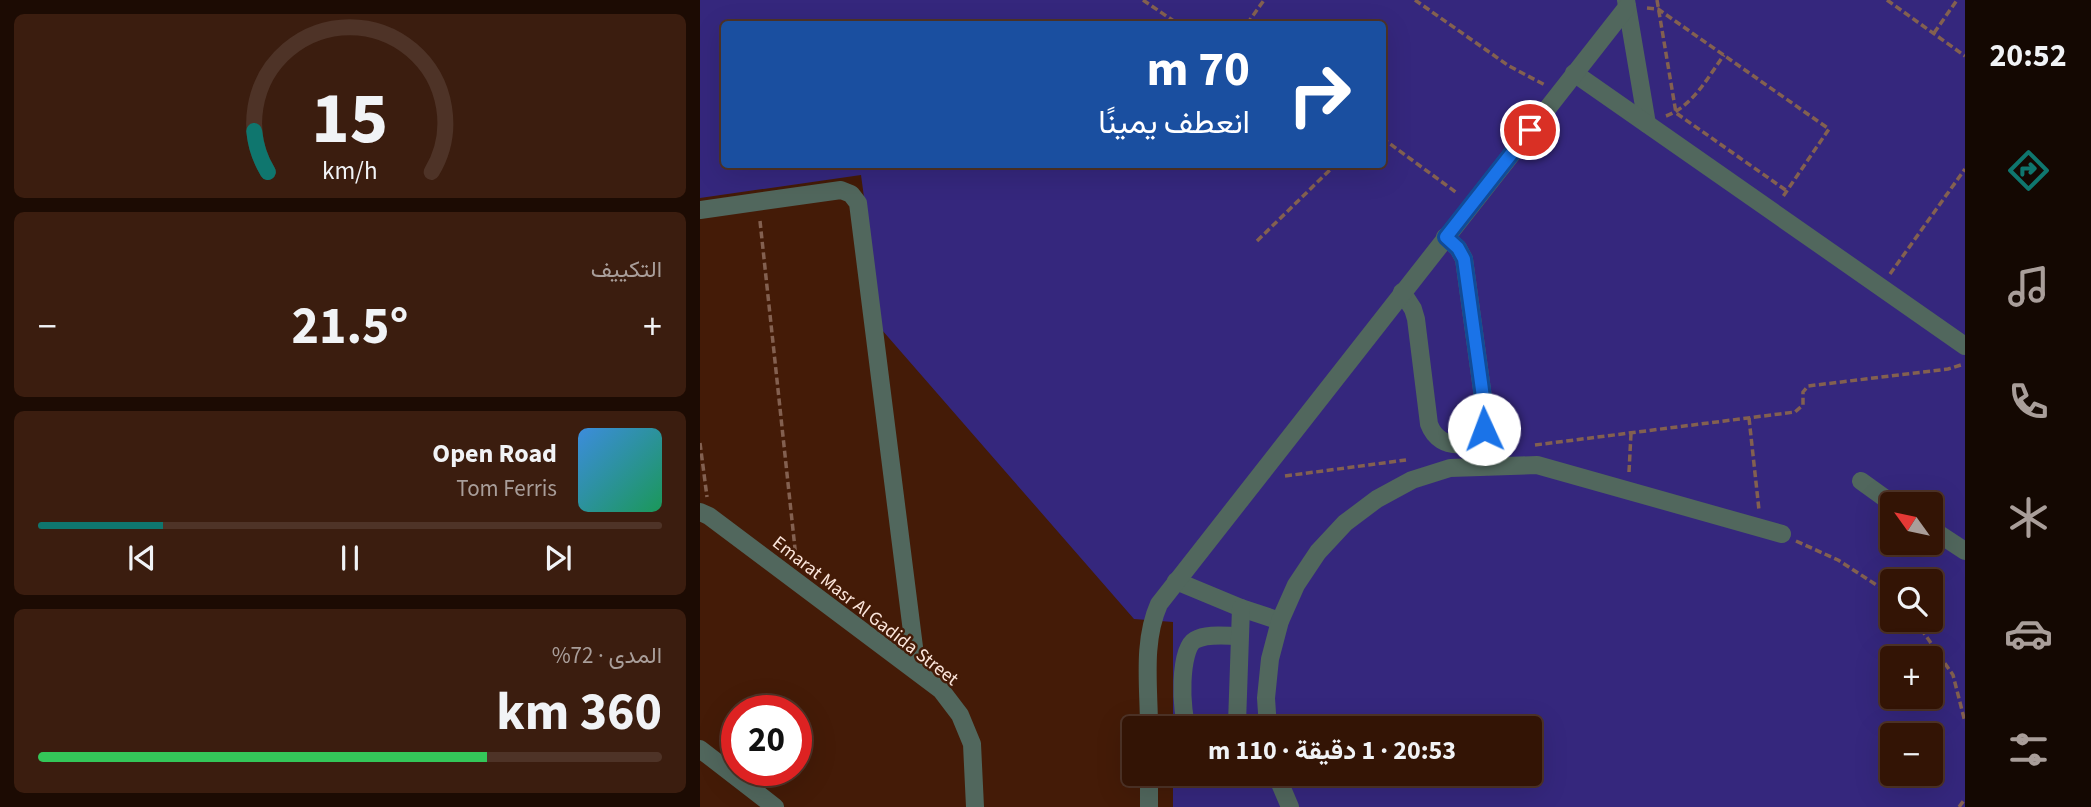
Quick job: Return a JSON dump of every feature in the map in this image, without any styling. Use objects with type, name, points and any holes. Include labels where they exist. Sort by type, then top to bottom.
[{"type":"street","points":[[1149,716],[1149,635],[1159,604],[1627,3]]},
{"type":"street","points":[[1627,3],[1647,124]]},
{"type":"street","points":[[1574,73],[1965,346]]},
{"type":"street","points":[[700,210],[841,190],[852,194],[858,203],[917,671]]},
{"type":"street","points":[[1402,292],[1416,319],[1432,433],[1447,443],[1469,442],[1478,438],[1486,419],[1464,259],[1458,248],[1446,237]]},
{"type":"street","points":[[1267,716],[1270,659],[1280,621],[1296,585],[1318,552],[1345,523],[1377,499],[1412,480],[1450,468],[1538,465],[1782,534]]},
{"type":"street","points":[[1861,481],[1880,495]]},
{"type":"street","name":"Emarat Masr Al Gadida Street","points":[[705,514],[942,690],[960,715],[972,744],[975,807]]},
{"type":"street","points":[[1943,537],[1965,551]]},
{"type":"street","points":[[1176,581],[1280,621]]},
{"type":"street","points":[[1237,716],[1241,608]]},
{"type":"street","points":[[1183,716],[1185,656],[1188,646],[1205,637],[1239,636]]},
{"type":"street","points":[[700,749],[775,807]]},
{"type":"street","points":[[1149,786],[1149,807]]},
{"type":"street","points":[[1281,786],[1290,807]]},
{"type":"path","points":[[1143,0],[1174,21]]},
{"type":"path","points":[[1249,21],[1264,0]]},
{"type":"path","points":[[1415,0],[1509,66],[1559,93]]},
{"type":"path","points":[[1657,0],[1676,113],[1787,191]]},
{"type":"path","points":[[1887,0],[1965,57]]},
{"type":"path","points":[[1934,33],[1957,0]]},
{"type":"path","points":[[1627,3],[1658,9],[1829,129],[1772,211]]},
{"type":"path","points":[[1647,124],[1676,113],[1688,104],[1724,55]]},
{"type":"path","points":[[1386,141],[1471,204]]},
{"type":"path","points":[[1256,241],[1332,168]]},
{"type":"path","points":[[1881,287],[1965,169]]},
{"type":"path","points":[[758,202],[799,583]]},
{"type":"path","points":[[1525,446],[1795,412],[1803,405],[1803,392],[1808,386],[1948,369],[1965,363]]},
{"type":"path","points":[[1749,418],[1762,529]]},
{"type":"path","points":[[1627,492],[1631,433]]},
{"type":"path","points":[[700,443],[705,514]]},
{"type":"path","points":[[1255,479],[1406,460]]},
{"type":"path","points":[[1782,534],[1838,560],[1880,587]]},
{"type":"path","points":[[1923,632],[1953,675],[1965,722]]},
{"type":"path","points":[[1959,807],[1965,799]]},
{"type":"shaded area","points":[[700,0],[1965,0],[1965,807],[1173,807],[1173,786],[1542,786],[1542,716],[1173,716],[1173,622],[1134,619],[882,330],[861,175],[700,198]]},
{"type":"route","points":[[1484,429],[1486,419],[1464,259],[1458,248],[1446,237],[1530,130]]}]
